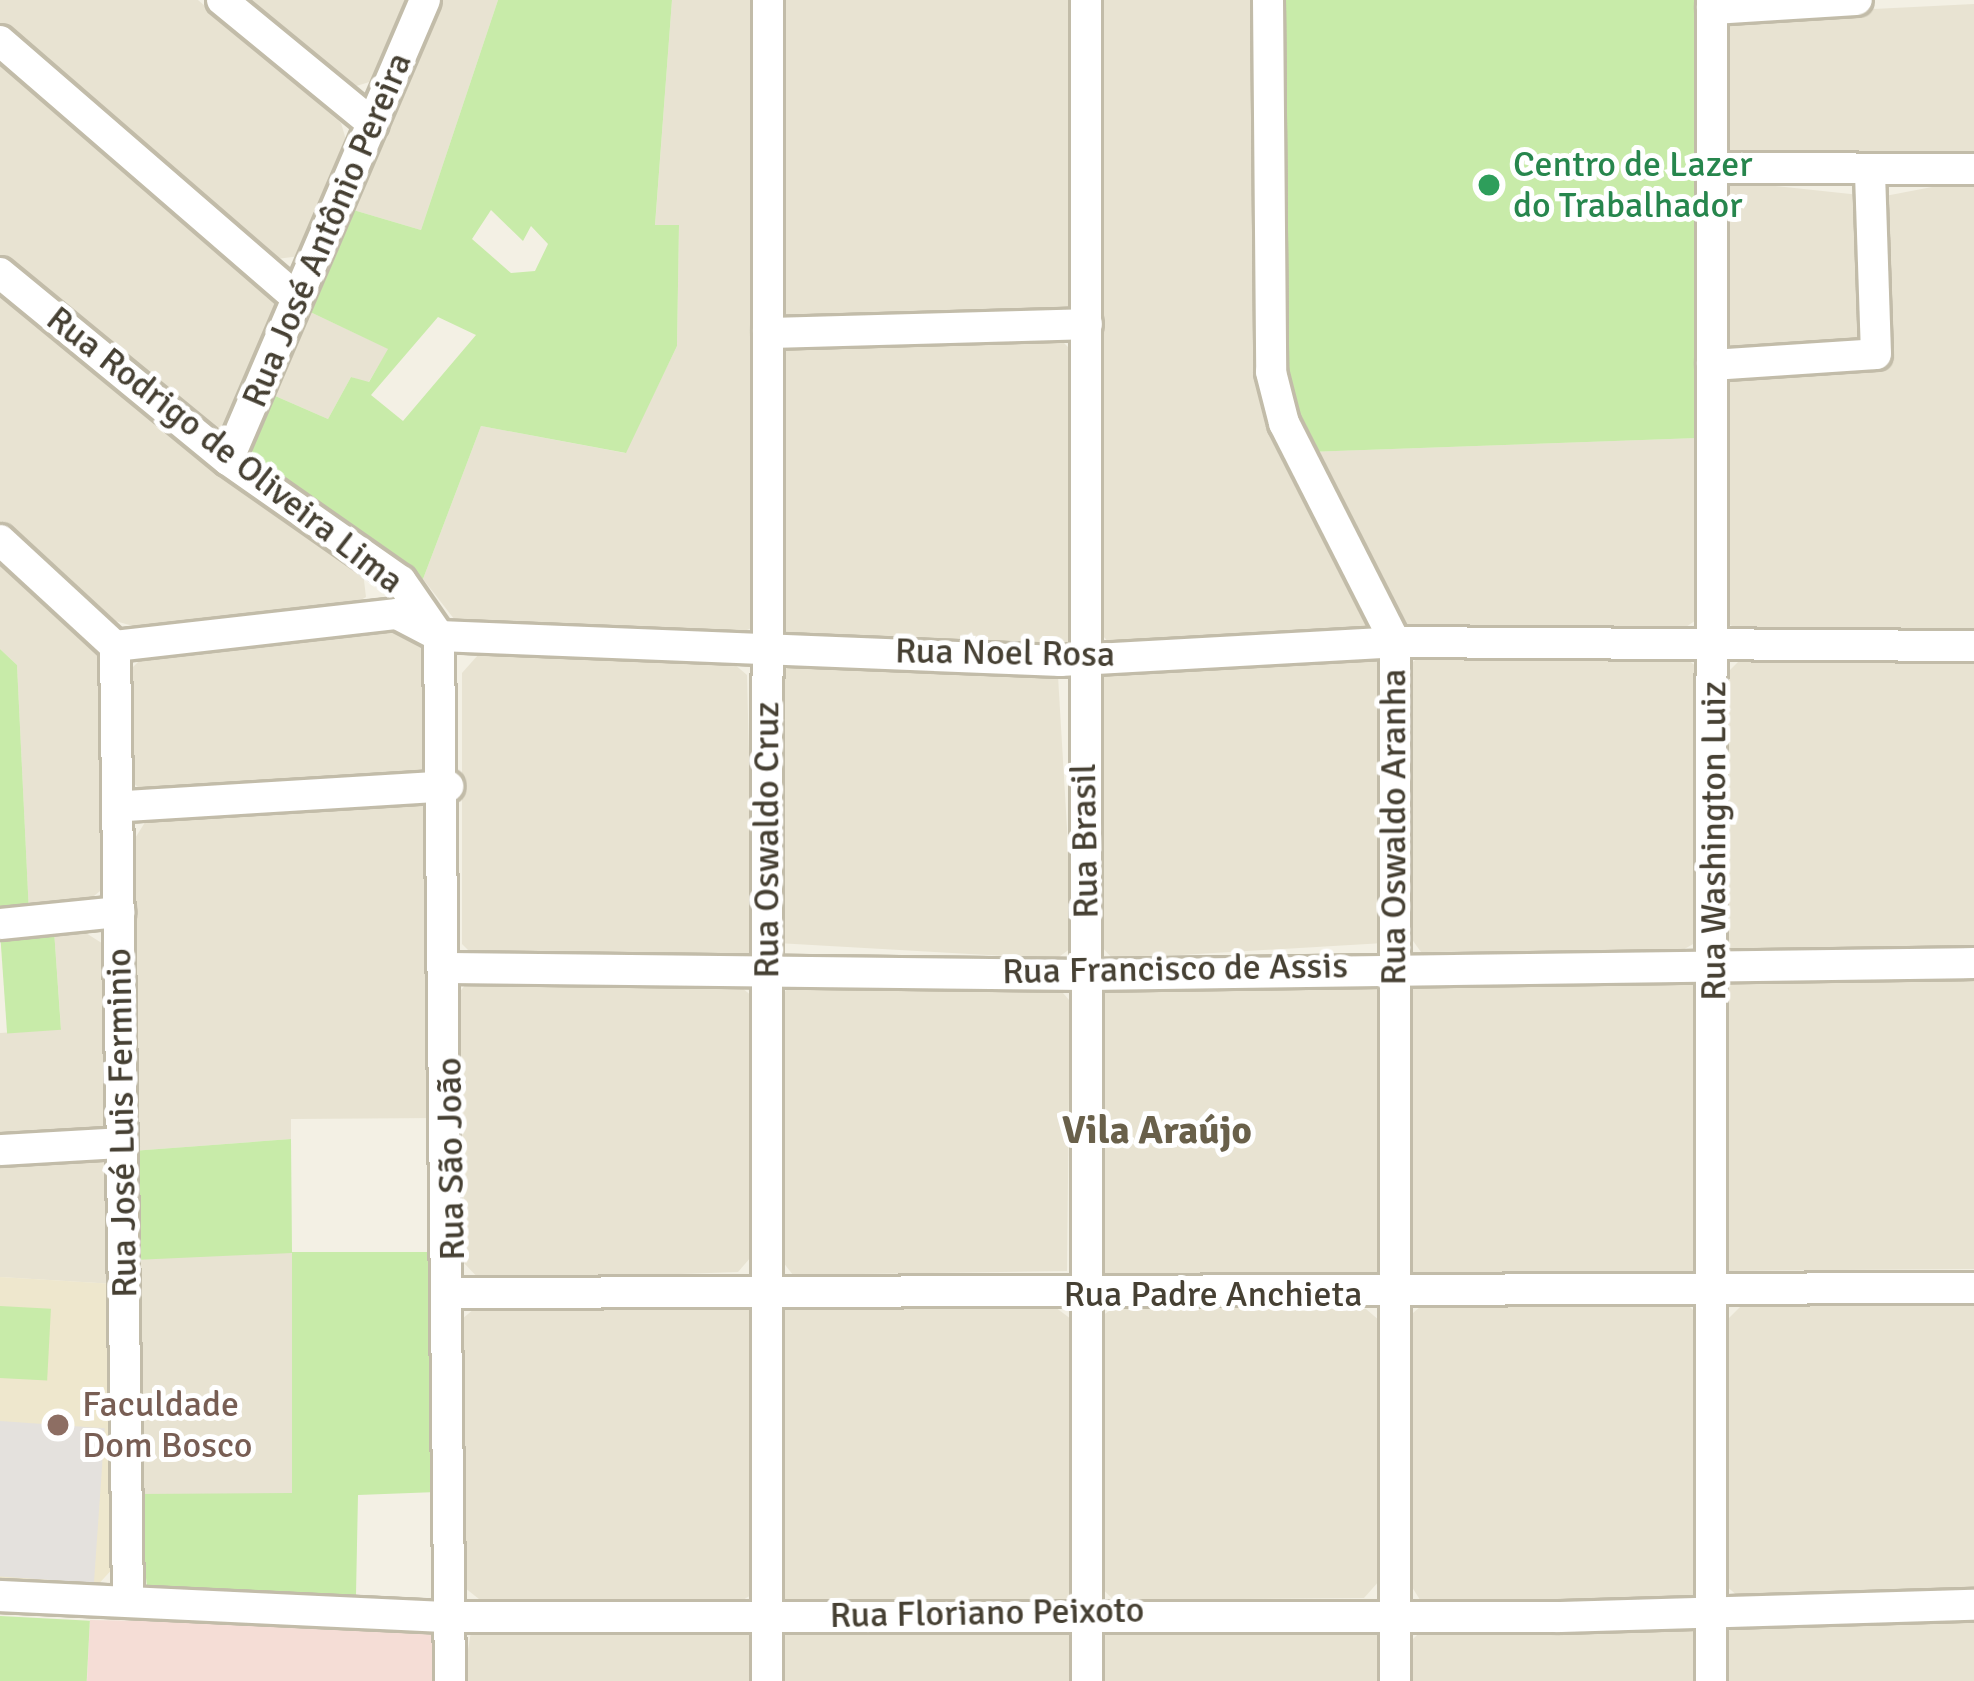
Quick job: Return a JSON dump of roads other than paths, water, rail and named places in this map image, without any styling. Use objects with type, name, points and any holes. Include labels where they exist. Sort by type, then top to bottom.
[{"type":"street","points":[[222,0],[373,124]]},
{"type":"street","name":"Rua José Antônio Pereira","points":[[228,460],[425,0]]},
{"type":"street","name":"Rua Oswaldo Cruz","points":[[767,1681],[769,0]]},
{"type":"street","name":"Rua Brasil","points":[[1086,0],[1082,1296],[1087,1681]]},
{"type":"street","name":"Rua Oswaldo Aranha","points":[[1268,0],[1271,372],[1284,423],[1394,642],[1395,1681]]},
{"type":"street","points":[[1712,4],[1857,0]]},
{"type":"street","name":"Rua Washington Luiz","points":[[1711,1681],[1716,1292],[1712,4]]},
{"type":"street","points":[[0,41],[296,297]]},
{"type":"street","points":[[1711,168],[1870,176],[1974,169]]},
{"type":"street","points":[[1712,365],[1876,354],[1870,176]]},
{"type":"street","name":"Rua Rodrigo de Oliveira Lima","points":[[0,273],[228,460],[401,581],[440,636]]},
{"type":"street","points":[[768,333],[1087,325]]},
{"type":"street","points":[[0,540],[115,646]]},
{"type":"street","name":"Rua Noel Rosa","points":[[115,646],[398,614],[440,636],[1083,656],[1394,642],[1715,638],[1974,646]]},
{"type":"street","name":"Rua São João","points":[[440,636],[448,787],[450,1681]]},
{"type":"street","name":"Rua José Luis Ferminio","points":[[115,646],[125,806],[119,912],[128,1601]]},
{"type":"street","points":[[125,806],[448,787]]},
{"type":"street","points":[[0,924],[119,912]]},
{"type":"street","name":"Rua Francisco de Assis","points":[[449,968],[1086,975],[1395,964],[1974,963]]},
{"type":"street","points":[[0,1150],[122,1143]]},
{"type":"street","name":"Rua Padre Anchieta","points":[[452,1293],[767,1285],[1082,1296],[1974,1288]]},
{"type":"street","name":"Rua Floriano Peixoto","points":[[0,1596],[451,1618],[1087,1611],[1710,1613],[1974,1605]]},
{"type":"place","name":"Centro de Lazer do Trabalhador","points":[[1489,185]]},
{"type":"place","name":"Faculdade Dom Bosco","points":[[58,1425]]},
{"type":"district","name":"Vila Araújo","points":[[1157,1130]]}]
